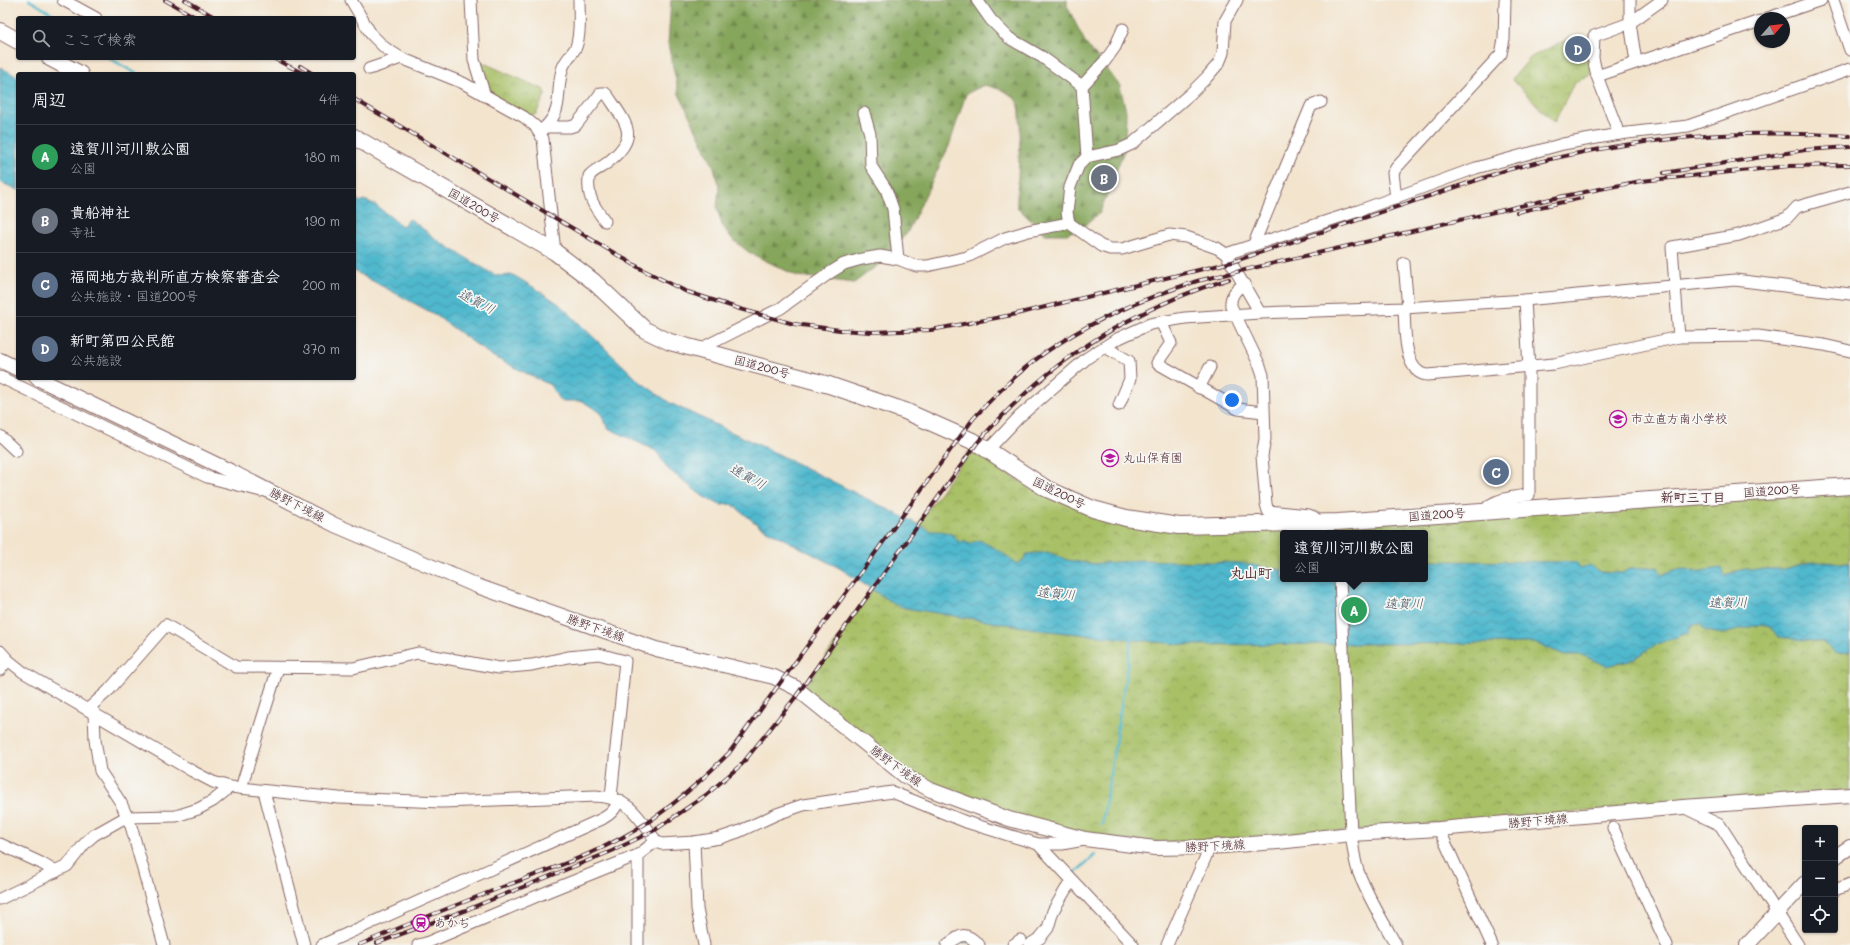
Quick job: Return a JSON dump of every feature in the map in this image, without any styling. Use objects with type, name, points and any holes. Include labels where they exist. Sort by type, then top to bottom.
[{"type":"highway","points":[[0,31],[16,40]]},
{"type":"highway","points":[[54,60],[76,72]]},
{"type":"highway","name":"国道200号","points":[[356,138],[555,252],[593,281],[645,330],[670,342],[829,385],[905,412],[977,443],[1048,489],[1093,509],[1126,518],[1179,526],[1316,522],[1338,528],[1484,512],[1850,486]]},
{"type":"main road","points":[[0,360],[16,368]]},
{"type":"main road","name":"勝野下境線","points":[[42,380],[335,525],[477,586],[656,649],[774,677],[796,688],[905,776],[930,790],[1009,819],[1085,839],[1155,848],[1210,846],[1278,842],[1351,829],[1439,829],[1683,807],[1850,796]]},
{"type":"main road","points":[[1838,855],[1850,847]]},
{"type":"main road","points":[[1747,945],[1802,886]]},
{"type":"street","points":[[63,0],[92,16]]},
{"type":"street","points":[[351,0],[371,34],[385,48],[401,58],[463,83],[524,117],[543,130],[576,125],[602,93],[605,93],[623,119],[629,133],[627,141],[621,149],[607,163],[589,176],[588,192],[590,199],[605,221]]},
{"type":"street","points":[[471,0],[474,60],[485,96]]},
{"type":"street","points":[[555,252],[543,130],[551,122],[557,110],[562,70],[576,47],[580,0]]},
{"type":"street","points":[[978,0],[991,20],[1009,38],[1042,57],[1082,86]]},
{"type":"street","points":[[1237,0],[1225,21],[1223,52],[1220,62],[1190,94],[1132,144],[1119,150],[1087,156],[1079,165],[1070,187],[1067,212],[1069,223],[1101,246],[1110,249],[1122,249],[1169,235],[1186,237],[1217,248],[1226,254],[1260,313]]},
{"type":"street","points":[[1396,198],[1393,173],[1396,168],[1501,54],[1504,39],[1505,0]]},
{"type":"street","points":[[1630,0],[1630,24],[1636,62]]},
{"type":"street","points":[[1619,134],[1597,76],[1593,58],[1594,36],[1630,24],[1662,0]]},
{"type":"street","points":[[1786,12],[1821,0]]},
{"type":"street","points":[[1833,0],[1850,50]]},
{"type":"street","points":[[1597,76],[1754,23]]},
{"type":"street","points":[[1087,156],[1082,86],[1105,61],[1115,47],[1123,30]]},
{"type":"street","points":[[369,69],[401,58]]},
{"type":"street","points":[[1226,254],[1396,198],[1476,168],[1563,144],[1619,134],[1688,126],[1850,69]]},
{"type":"street","points":[[1253,246],[1311,106],[1321,102]]},
{"type":"street","points":[[864,113],[870,134],[871,166],[886,189],[894,209],[898,259]]},
{"type":"street","points":[[1679,337],[1672,247],[1739,235],[1783,220],[1787,218],[1797,207],[1850,192]]},
{"type":"street","points":[[698,350],[781,308],[844,264],[880,256],[898,259],[916,266],[956,260],[1005,238],[1028,231],[1069,223]]},
{"type":"street","points":[[1404,264],[1407,349],[1413,366],[1421,375],[1529,368],[1679,337],[1758,336],[1824,345],[1850,351]]},
{"type":"street","points":[[988,450],[1019,417],[1087,358],[1117,339],[1150,324],[1161,322],[1185,318],[1236,314],[1406,308],[1525,300],[1735,280],[1850,294]]},
{"type":"street","points":[[1244,284],[1236,289],[1231,301],[1263,375],[1265,439],[1262,456],[1266,504],[1268,511],[1309,515],[1314,517],[1316,522]]},
{"type":"street","points":[[1484,512],[1489,504],[1516,496],[1529,495],[1529,368],[1525,300]]},
{"type":"street","points":[[1161,322],[1171,343],[1157,363],[1238,409],[1263,412]]},
{"type":"street","points":[[1105,347],[1129,361],[1130,379],[1119,405]]},
{"type":"street","points":[[1199,388],[1210,367]]},
{"type":"street","points":[[0,372],[16,377]]},
{"type":"street","points":[[0,377],[207,477],[257,491],[269,491]]},
{"type":"street","points":[[24,380],[30,382],[42,380]]},
{"type":"street","points":[[0,436],[16,451]]},
{"type":"street","points":[[1340,582],[1351,829],[1358,871],[1396,945]]},
{"type":"street","points":[[164,945],[131,826],[121,803],[100,771],[91,711],[166,625],[236,667],[353,668],[418,653],[498,668],[532,665],[568,657],[599,654],[625,661],[615,799],[616,808],[610,815],[322,945]]},
{"type":"street","points":[[0,652],[23,672],[199,775],[213,782],[230,787],[339,798],[442,802],[596,796],[615,799],[631,809],[640,818],[656,841],[661,844],[694,842],[720,838],[738,832],[776,814],[803,805],[892,792],[973,824],[1038,844],[1062,844],[1085,839]]},
{"type":"street","points":[[0,670],[8,660]]},
{"type":"street","points":[[241,788],[278,668]]},
{"type":"street","points":[[0,899],[67,866],[86,842],[94,835],[126,817],[176,816],[198,810],[213,801],[230,787]]},
{"type":"street","points":[[264,790],[304,945]]},
{"type":"street","points":[[1683,807],[1720,825],[1798,945]]},
{"type":"street","points":[[1613,828],[1667,945]]},
{"type":"street","points":[[1439,829],[1492,945]]},
{"type":"street","points":[[418,945],[474,924],[497,912],[638,855],[656,841]]},
{"type":"street","points":[[694,842],[697,909],[704,945]]},
{"type":"street","points":[[0,844],[41,863],[56,872]]},
{"type":"street","points":[[1038,844],[1133,945]]},
{"type":"street","points":[[1167,945],[1210,846]]},
{"type":"street","points":[[638,855],[638,945]]},
{"type":"street","points":[[1021,943],[1040,938],[1048,928],[1053,911],[1070,879]]},
{"type":"street","points":[[1838,889],[1850,884]]},
{"type":"street","points":[[947,945],[961,935],[965,935],[979,945]]},
{"type":"green space","points":[[671,0],[1067,0],[1067,6],[1086,44],[1120,86],[1126,111],[1125,148],[1100,212],[1084,226],[1067,234],[1045,234],[1017,207],[1020,110],[1015,99],[1007,93],[984,85],[966,94],[949,146],[908,231],[887,258],[854,283],[797,276],[750,253],[733,240],[722,225],[717,208],[719,186],[714,167],[679,94],[668,44]]},
{"type":"green space","points":[[1572,37],[1589,38],[1591,75],[1574,83],[1554,123],[1512,79],[1531,57]]},
{"type":"green space","points":[[479,61],[545,90],[545,95],[536,114],[526,116],[493,97]]},
{"type":"green space","points":[[971,448],[1041,494],[1133,526],[1850,493],[1850,790],[1331,832],[1155,843],[1104,838],[1008,815],[934,787],[902,767],[804,688]]},
{"type":"water","points":[[0,67],[16,76],[16,189],[0,182]]},
{"type":"water","name":"遠賀川","points":[[356,199],[360,202],[364,200],[374,204],[402,226],[410,219],[440,242],[493,274],[499,276],[513,275],[538,290],[559,304],[639,381],[670,403],[778,454],[931,531],[948,532],[957,539],[959,543],[965,540],[968,544],[980,540],[1003,553],[1016,564],[1024,560],[1027,554],[1048,552],[1067,560],[1091,564],[1141,560],[1240,563],[1280,570],[1280,582],[1428,582],[1428,561],[1576,562],[1581,568],[1590,565],[1600,572],[1622,573],[1629,569],[1658,567],[1661,575],[1674,570],[1687,569],[1694,572],[1722,568],[1725,575],[1744,569],[1784,569],[1811,562],[1850,563],[1850,652],[1836,653],[1822,642],[1778,637],[1771,628],[1762,624],[1723,634],[1705,631],[1700,624],[1692,624],[1688,633],[1655,645],[1630,661],[1606,666],[1582,655],[1565,655],[1534,643],[1186,645],[1049,631],[905,608],[894,604],[841,569],[759,526],[732,504],[721,505],[704,497],[668,469],[656,451],[608,428],[600,412],[582,401],[560,401],[550,385],[492,356],[434,314],[356,272]]},
{"type":"waterway","points":[[29,0],[57,16]]},
{"type":"waterway","points":[[112,60],[134,72]]},
{"type":"waterway","points":[[1102,825],[1132,636]]},
{"type":"waterway","points":[[1073,875],[1095,855]]},
{"type":"waterway","points":[[956,945],[961,941],[969,942]]},
{"type":"railway","points":[[165,0],[193,16]]},
{"type":"railway","points":[[185,0],[213,16]]},
{"type":"railway","points":[[277,60],[300,72]]},
{"type":"railway","points":[[300,66],[310,72]]},
{"type":"railway","points":[[356,100],[643,270],[685,291],[740,309],[794,324],[840,330],[871,332],[931,330],[1012,315],[1232,262],[1507,170],[1592,150],[1677,138],[1720,135],[1807,134],[1850,136]]},
{"type":"railway","points":[[1664,173],[1805,150],[1850,147]]},
{"type":"railway","points":[[359,945],[597,850],[648,822],[670,806],[710,772],[729,753],[973,419],[1002,388],[1035,360],[1074,334],[1108,316],[1125,308],[1197,281],[1559,197],[1641,181],[1789,166],[1850,165]]},
{"type":"railway","points":[[1517,212],[1582,198]]},
{"type":"railway","points":[[377,943],[466,910],[612,851],[655,830],[706,795],[742,764],[794,699],[977,443],[1014,404],[1037,383],[1080,349],[1128,321],[1152,308],[1178,297],[1229,279]]},
{"type":"place","name":"新町第四公民館","points":[[1578,49]]},
{"type":"place","name":"貴船神社","points":[[1104,178]]},
{"type":"place","name":"市立直方南小学校","points":[[1618,419]]},
{"type":"place","name":"丸山保育園","points":[[1110,458]]},
{"type":"place","name":"福岡地方裁判所直方検察審査会","points":[[1496,472]]},
{"type":"place","name":"遠賀川河川敷公園","points":[[1354,610]]},
{"type":"place","name":"あかぢ","points":[[421,923]]},
{"type":"district","name":"新町三丁目","points":[[1693,497]]},
{"type":"district","name":"丸山町","points":[[1251,573]]}]
